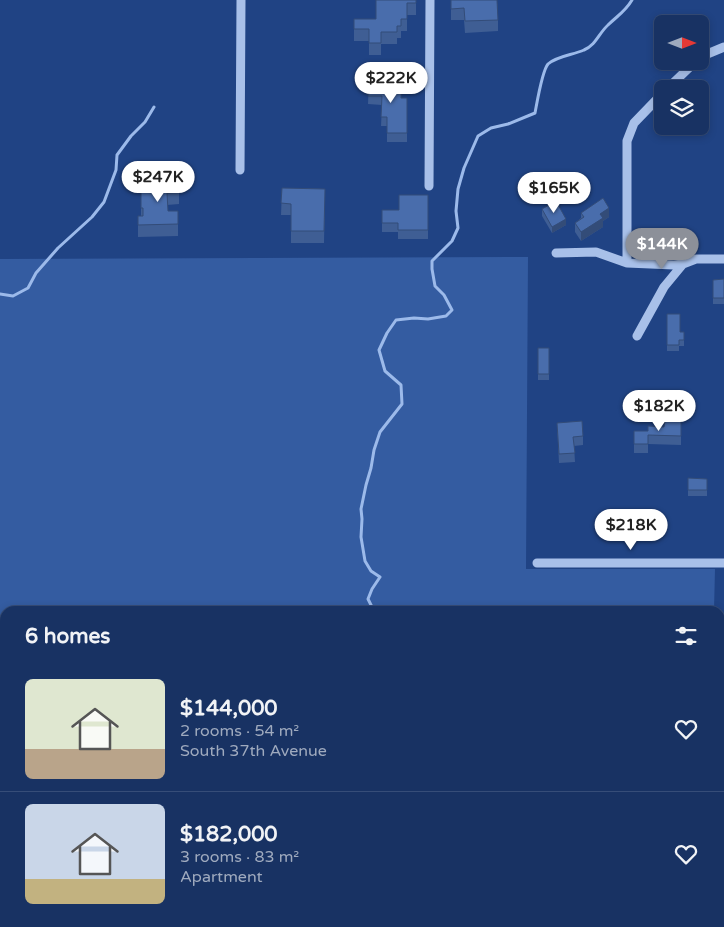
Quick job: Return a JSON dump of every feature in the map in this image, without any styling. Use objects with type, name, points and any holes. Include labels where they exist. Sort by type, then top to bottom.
[{"type":"street","points":[[240,0],[240,170]]},
{"type":"street","points":[[429,186],[430,0]]},
{"type":"street","points":[[709,54],[724,48]]},
{"type":"street","points":[[676,80],[687,70]]},
{"type":"street","points":[[627,263],[627,141],[634,123],[654,102]]},
{"type":"street","points":[[556,252],[596,252],[627,263],[682,264],[696,259],[724,259]]},
{"type":"street","points":[[637,336],[664,287],[682,264]]},
{"type":"street","points":[[537,563],[724,563]]},
{"type":"shaded area","points":[[528,257],[526,569],[715,569],[714,606],[0,606],[0,259]]},
{"type":"building","points":[[376,0],[416,0],[416,3],[407,3],[407,19],[401,19],[401,26],[397,26],[397,32],[381,32],[381,43],[369,43],[369,29],[354,29],[354,19],[376,19]]},
{"type":"building","points":[[451,0],[497,0],[498,20],[465,21],[464,8],[451,9]]},
{"type":"building","points":[[369,79],[402,80],[401,98],[407,98],[407,133],[387,133],[387,117],[381,117],[382,96],[368,96]]},
{"type":"building","points":[[179,180],[179,192],[167,193],[168,211],[178,211],[178,224],[138,225],[138,216],[143,216],[143,208],[141,208],[141,181]]},
{"type":"building","points":[[282,188],[325,189],[324,231],[291,231],[291,204],[281,203]]},
{"type":"building","points":[[399,195],[428,195],[428,230],[398,230],[398,223],[382,223],[382,210],[399,210]]},
{"type":"building","points":[[603,198],[609,208],[600,214],[603,218],[581,232],[575,223],[584,217],[581,213]]},
{"type":"building","points":[[556,201],[566,219],[552,227],[542,209]]},
{"type":"building","points":[[724,279],[724,298],[713,298],[713,280]]},
{"type":"building","points":[[667,314],[680,314],[680,332],[684,332],[684,340],[679,340],[679,345],[667,345]]},
{"type":"building","points":[[538,348],[549,348],[549,374],[538,374]]},
{"type":"building","points":[[665,420],[681,421],[681,436],[648,435],[648,444],[634,444],[634,431],[648,431],[648,426],[664,427]]},
{"type":"building","points":[[582,421],[583,436],[573,437],[575,453],[559,454],[557,423]]},
{"type":"building","points":[[688,478],[707,479],[707,490],[688,490]]},
{"type":"waterway","points":[[372,606],[368,599],[380,577],[371,571],[365,561],[361,537],[361,509],[374,450],[380,432],[402,404],[401,385],[385,371],[379,350],[396,320],[428,319],[446,316],[452,310],[444,295],[435,286],[432,261],[452,241],[458,228],[456,211],[458,189],[464,168],[478,136],[491,128],[508,124],[535,113],[542,80],[548,64],[556,59],[588,48],[605,28],[627,8],[632,0]]},
{"type":"waterway","points":[[0,294],[13,296],[28,288],[36,273],[58,248],[92,217],[104,202],[116,170],[117,155],[131,136],[145,122],[154,107]]}]
